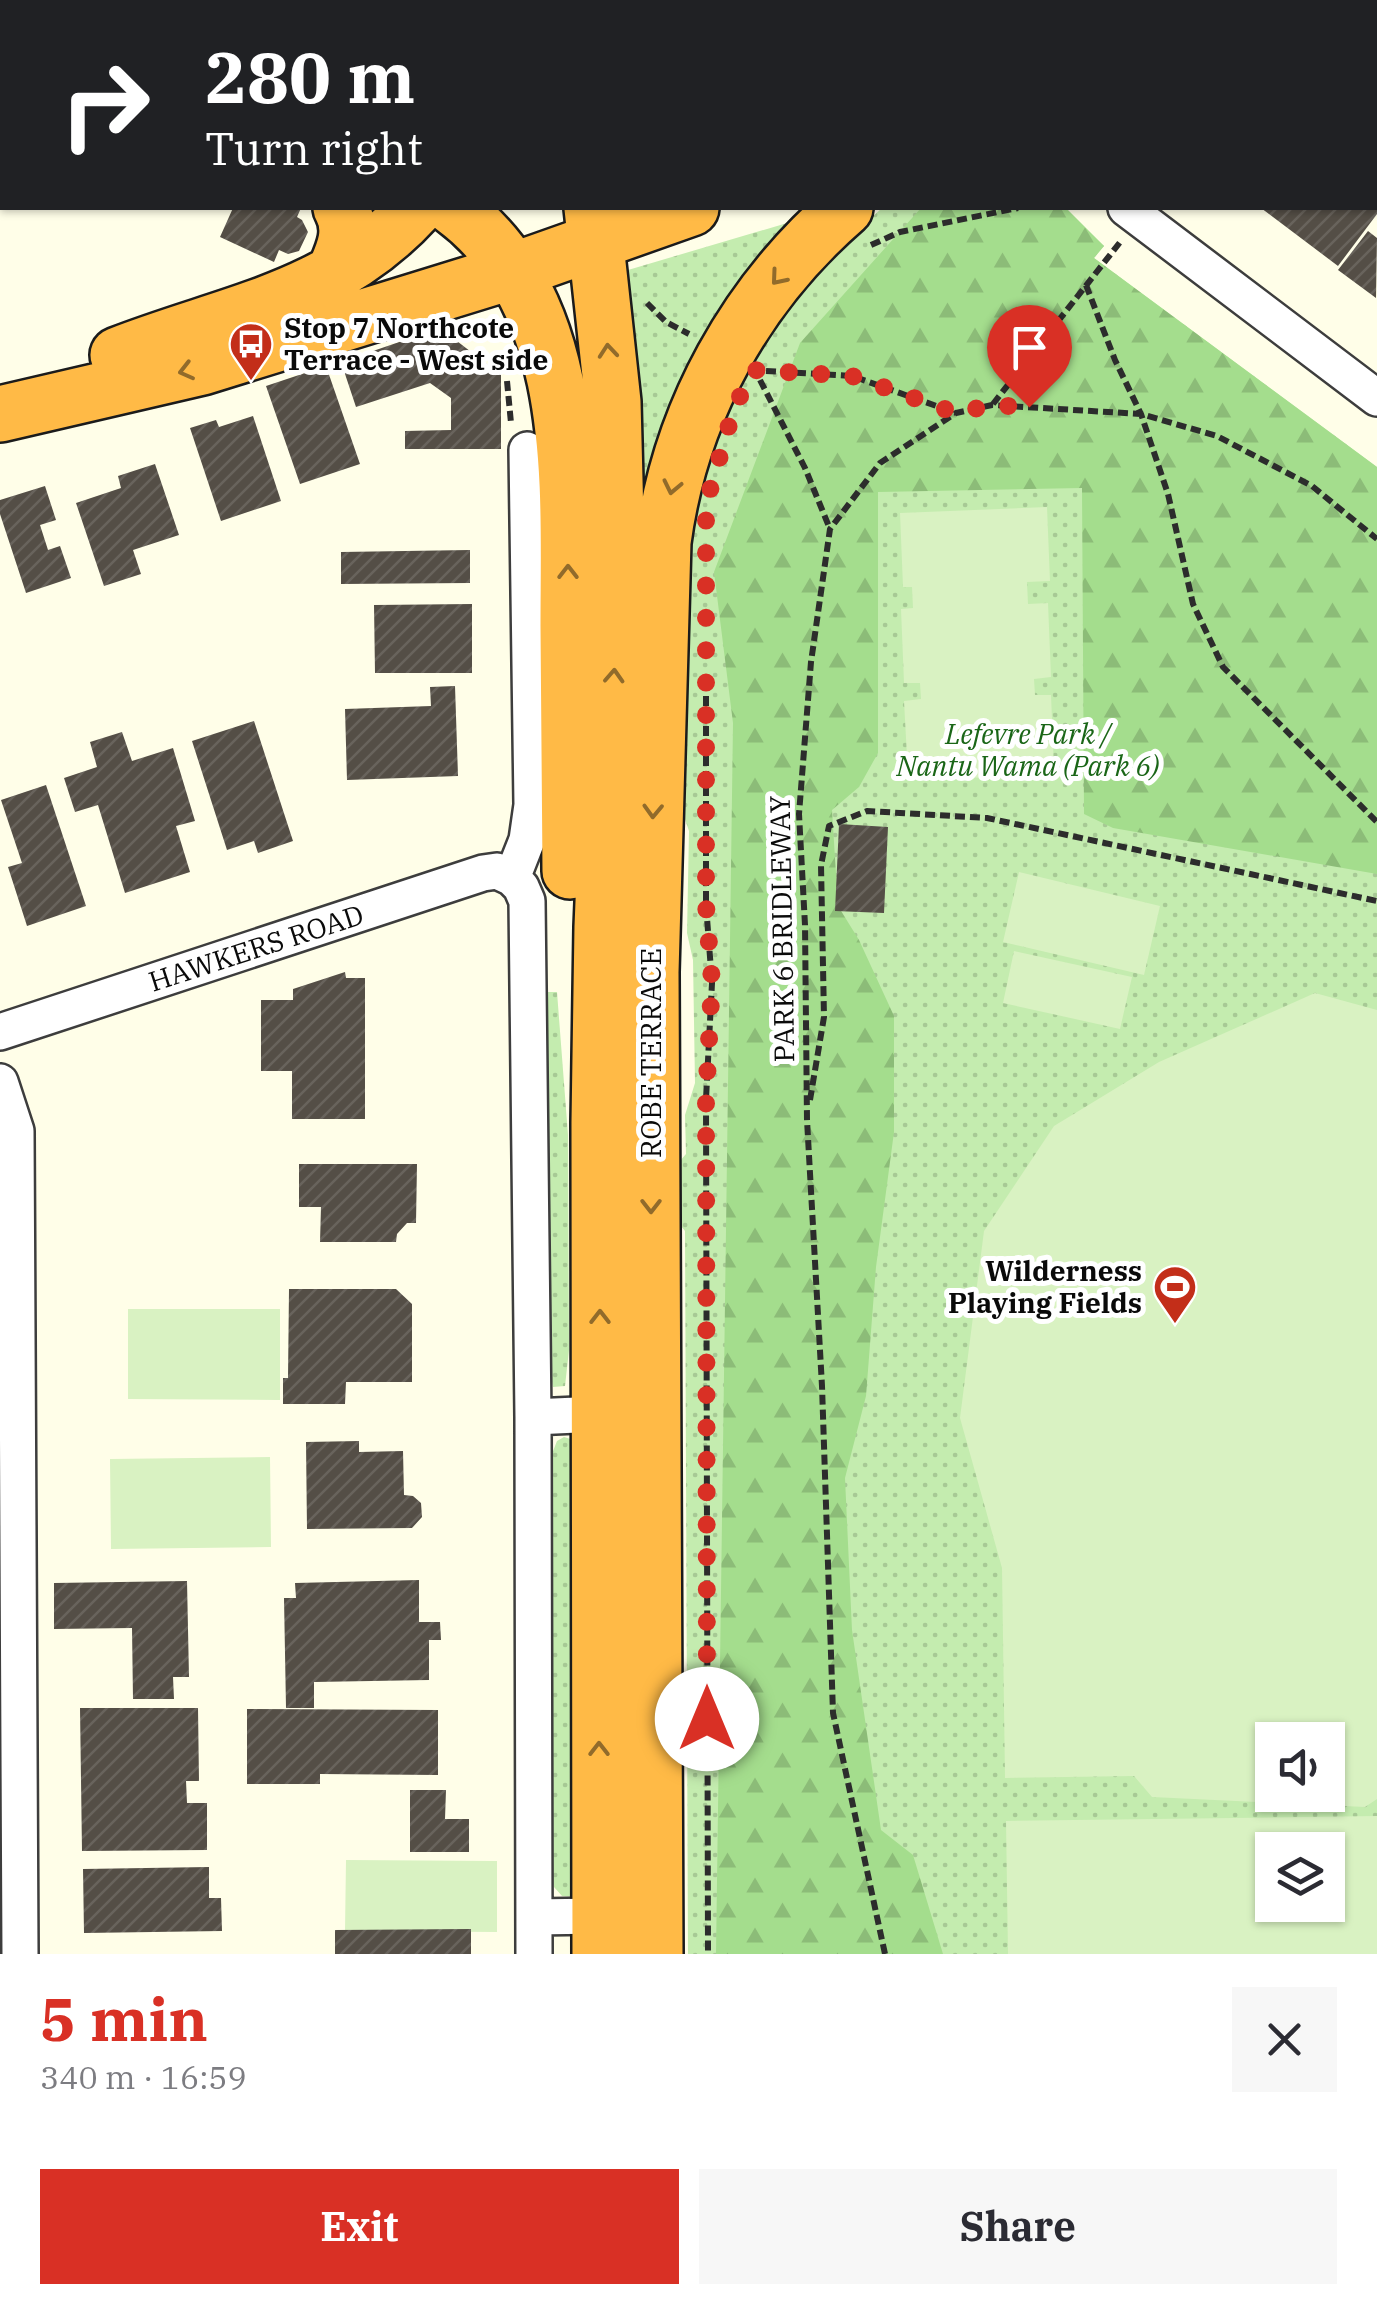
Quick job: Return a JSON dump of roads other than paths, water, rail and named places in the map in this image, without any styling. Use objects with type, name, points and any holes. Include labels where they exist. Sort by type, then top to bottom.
[{"type":"highway","points":[[333,276],[347,237],[342,210]]},
{"type":"highway","points":[[0,410],[125,352],[296,294],[372,250],[414,210]]},
{"type":"highway","points":[[456,210],[493,242],[513,270],[539,330],[563,426],[568,492],[572,906],[599,1123]]},
{"type":"highway","points":[[0,410],[202,367],[513,270],[594,224],[679,210]]},
{"type":"highway","name":"ROBE TERRACE","points":[[594,224],[613,402],[618,558],[602,927],[599,1123],[600,1935]]},
{"type":"highway","name":"ROBE TERRACE","points":[[655,1954],[650,972],[660,580],[668,508],[675,472],[698,408],[748,316],[802,248],[853,229]]},
{"type":"highway","points":[[600,1210],[625,1135],[628,984],[636,976],[650,972]]},
{"type":"highway","points":[[599,1414],[622,1441],[637,1468],[651,1530],[628,1878],[600,1935]]},
{"type":"street","points":[[1133,212],[1377,398]]},
{"type":"street","points":[[527,461],[532,814],[528,840],[512,878],[526,901],[534,1954]]},
{"type":"street","name":"HAWKERS ROAD","points":[[0,1032],[483,872],[497,871],[512,878]]},
{"type":"street","points":[[0,1082],[16,1131],[20,1954]]},
{"type":"street","points":[[532,1417],[599,1414]]},
{"type":"street","points":[[534,1917],[600,1935]]},
{"type":"place","name":"Stop 7 Northcote Terrace - West side","points":[[251,382]]},
{"type":"place","name":"Wilderness Playing Fields","points":[[1175,1325]]},
{"type":"park label","name":"Lefevre Park / Nantu Wama (Park 6)","points":[[1028,750]]}]
